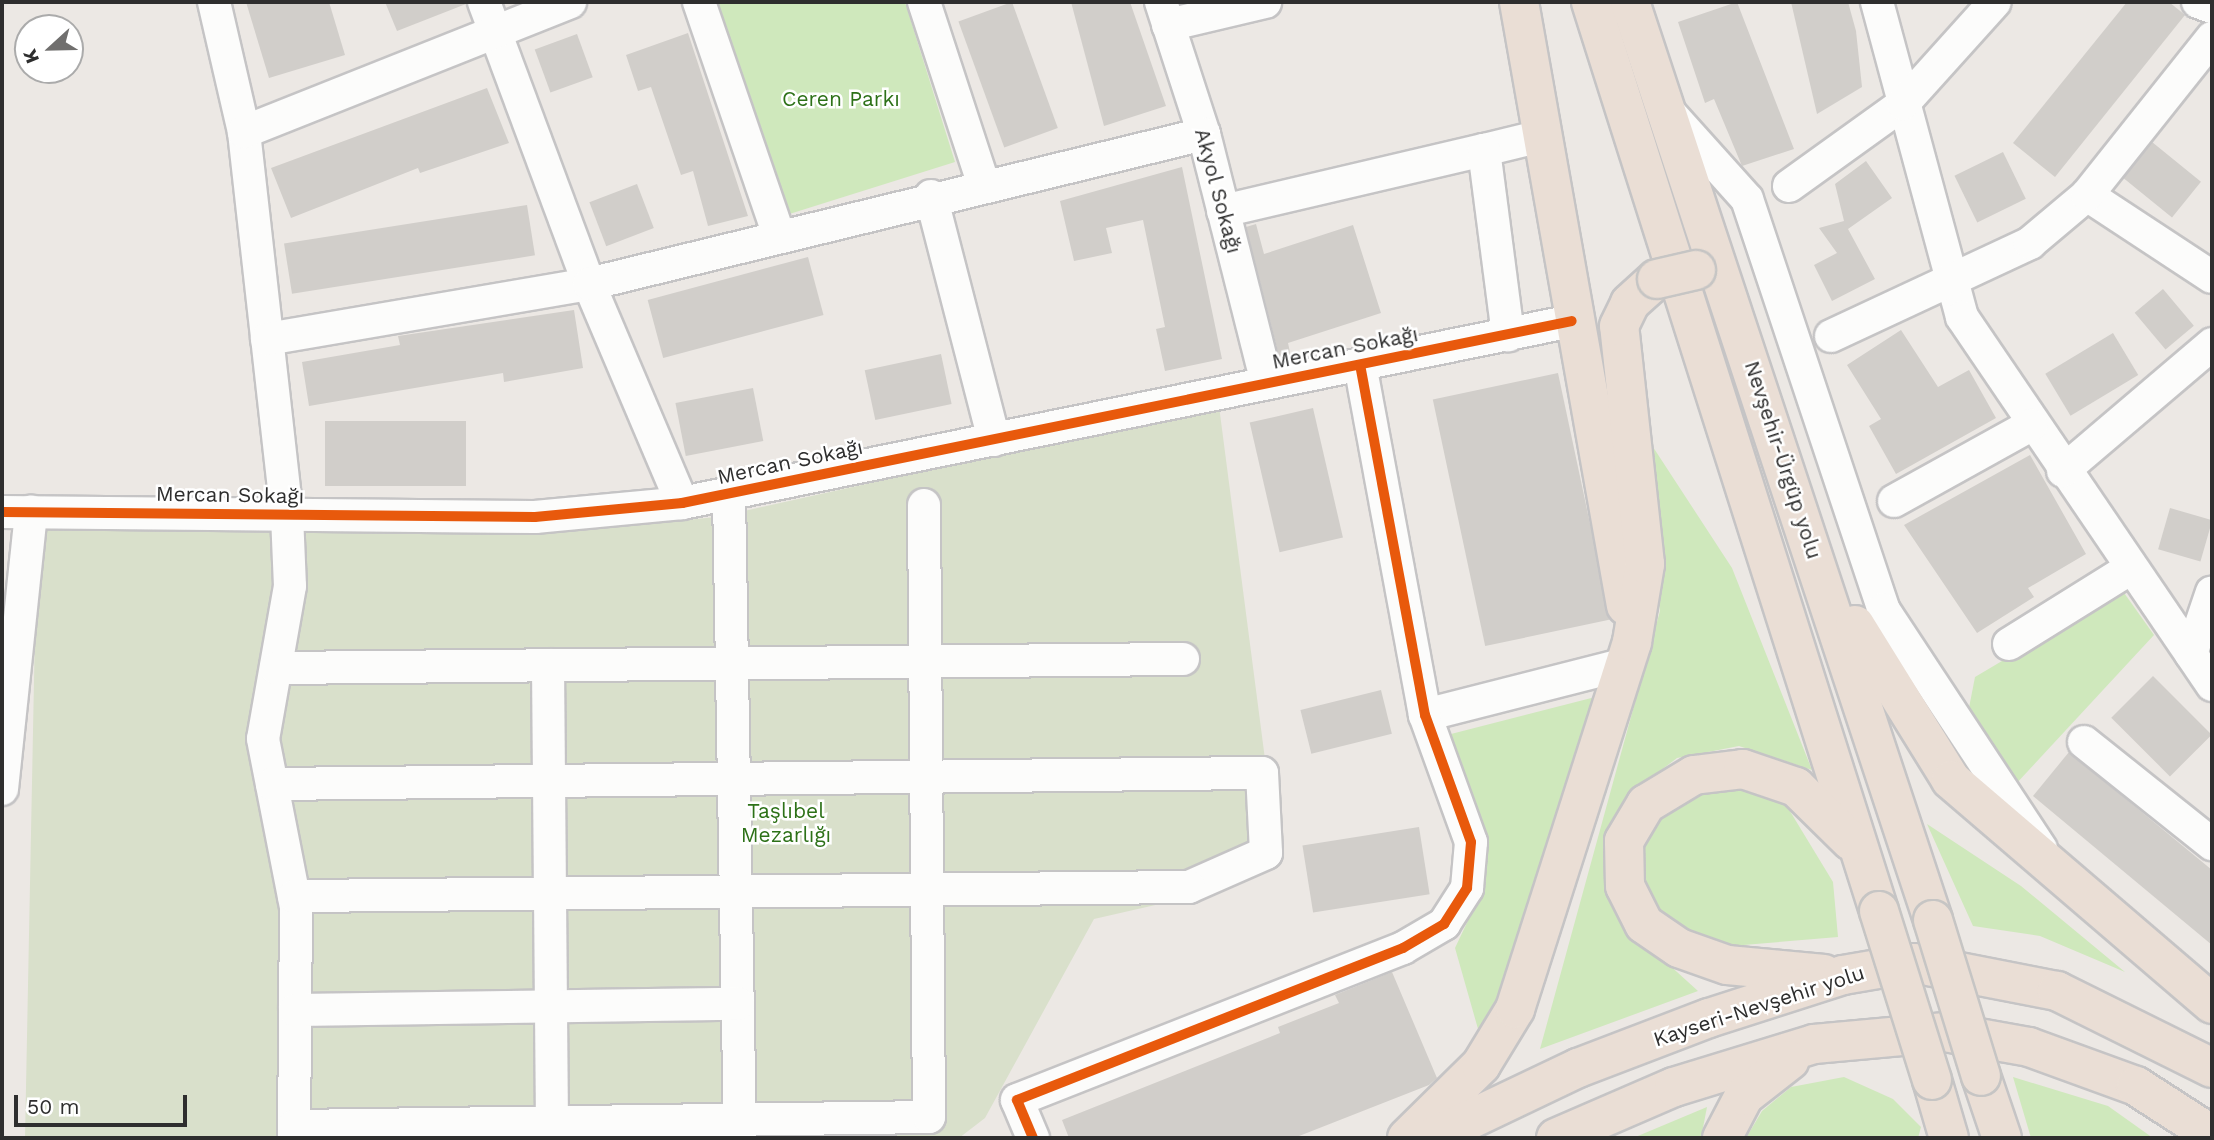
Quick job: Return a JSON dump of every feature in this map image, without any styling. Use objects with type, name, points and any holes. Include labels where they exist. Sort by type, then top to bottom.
[{"type":"highway","points":[[1519,2],[1629,653]]},
{"type":"highway","points":[[1591,2],[1880,911],[1947,1135]]},
{"type":"highway","name":"Nevşehir-Ürgüp yolu","points":[[1630,2],[1665,108],[1710,278],[1811,543],[2002,1138]]},
{"type":"highway","points":[[1407,1138],[1481,1065],[1515,1009],[1629,653],[1645,564],[1619,326],[1630,303],[1657,279],[1710,278]]},
{"type":"highway","points":[[1811,543],[1882,677],[1951,779],[2054,871],[2212,1004]]},
{"type":"highway","points":[[1843,975],[1727,965],[1679,948],[1639,915],[1625,886],[1625,841],[1646,804],[1694,775],[1743,769],[1796,787],[1859,849]]},
{"type":"highway","name":"Kayseri-Nevşehir yolu","points":[[1431,1138],[1578,1068],[1843,975],[1913,963],[1987,972],[2057,991],[2212,1068]]},
{"type":"highway","points":[[1556,1138],[1674,1087],[1814,1044],[1945,1032],[2029,1047],[2136,1086],[2212,1135]]},
{"type":"highway","points":[[1722,1138],[1744,1096],[1814,1044]]},
{"type":"street","points":[[214,2],[244,132],[287,515],[290,586],[263,739],[294,897],[294,1132],[740,1129],[929,1117],[924,505]]},
{"type":"street","points":[[484,2],[589,284],[682,503]]},
{"type":"street","points":[[244,132],[570,2]]},
{"type":"street","points":[[699,2],[779,235]]},
{"type":"street","points":[[924,2],[982,183]]},
{"type":"street","points":[[1165,13],[1265,2]]},
{"type":"street","points":[[1877,2],[1949,283],[1962,317],[2031,425],[2205,670]]},
{"type":"street","points":[[1789,186],[1903,104],[1995,2]]},
{"type":"street","points":[[2198,2],[2212,7]]},
{"type":"street","name":"Akyol Sokağı","points":[[1165,13],[1204,134],[1267,383]]},
{"type":"street","points":[[1831,337],[2030,243],[2087,195],[2212,38]]},
{"type":"street","points":[[1665,108],[1746,200],[1883,609],[2054,871]]},
{"type":"street","points":[[267,339],[589,284],[982,183],[1204,134]]},
{"type":"street","points":[[1223,211],[1541,136]]},
{"type":"street","points":[[1484,150],[1508,335]]},
{"type":"street","points":[[2087,195],[2212,277]]},
{"type":"street","points":[[931,196],[994,440]]},
{"type":"street","name":"Mercan Sokağı","points":[[17,512],[535,517],[682,503],[1572,321]]},
{"type":"street","points":[[2063,471],[2212,344]]},
{"type":"street","points":[[1033,1138],[1017,1100],[1403,948],[1444,924],[1467,888],[1471,842],[1425,715],[1360,365]]},
{"type":"street","points":[[1894,501],[2031,425]]},
{"type":"street","points":[[729,494],[740,1129]]},
{"type":"street","points":[[2,789],[17,512]]},
{"type":"street","points":[[2009,644],[2131,568]]},
{"type":"street","points":[[2205,670],[2212,592]]},
{"type":"street","points":[[1425,715],[1629,653]]},
{"type":"street","points":[[276,668],[1183,659]]},
{"type":"street","points":[[548,665],[552,1130]]},
{"type":"street","points":[[2084,742],[2212,844]]},
{"type":"street","points":[[272,784],[734,776],[1262,773],[1266,853],[1189,887],[294,897]]},
{"type":"street","points":[[295,1010],[738,1004]]},
{"type":"green space","name":"Ceren Parkı","points":[[716,2],[905,2],[955,162],[783,216]]},
{"type":"green space","name":"Taşlıbel Mezarlığı","points":[[1219,406],[1278,859],[1186,898],[1094,919],[985,1118],[959,1138],[25,1138],[37,528],[538,534],[717,517]]},
{"type":"green space","points":[[1653,447],[1732,568],[1812,770],[1739,746],[1677,758],[1635,790],[1616,829],[1666,962],[1698,991],[1540,1049],[1660,611],[1635,456]]},
{"type":"green space","points":[[2122,590],[2154,635],[2015,785],[1968,713],[1975,677]]},
{"type":"green space","points":[[1607,694],[1482,1043],[1455,948],[1473,910],[1483,860],[1451,734]]},
{"type":"green space","points":[[1741,788],[1785,803],[1833,882],[1838,937],[1731,946],[1687,931],[1659,911],[1644,882],[1644,847],[1660,818],[1700,794]]},
{"type":"green space","points":[[1927,824],[2021,886],[2125,972],[2040,936],[1973,926]]},
{"type":"green space","points":[[1844,1077],[1893,1099],[1921,1127],[1918,1138],[1746,1138],[1762,1111],[1791,1087]]},
{"type":"green space","points":[[2013,1077],[2108,1106],[2153,1138],[2031,1138]]},
{"type":"green space","points":[[1707,1107],[1701,1138],[1633,1138]]},
{"type":"building","points":[[246,2],[329,2],[345,55],[269,78]]},
{"type":"building","points":[[385,2],[466,2],[466,4],[397,31]]},
{"type":"building","points":[[1012,2],[1058,128],[1004,147],[958,21]]},
{"type":"building","points":[[1071,2],[1130,2],[1166,106],[1104,126]]},
{"type":"building","points":[[1737,2],[1794,149],[1742,166],[1714,99],[1705,103],[1678,22]]},
{"type":"building","points":[[1791,2],[1848,2],[1856,31],[1862,87],[1817,114]]},
{"type":"building","points":[[2127,2],[2169,2],[2185,15],[2055,177],[2013,143]]},
{"type":"building","points":[[688,33],[748,216],[708,226],[693,171],[681,175],[651,87],[638,91],[626,55]]},
{"type":"building","points":[[577,34],[593,77],[550,93],[535,49]]},
{"type":"building","points":[[487,88],[509,143],[420,173],[418,168],[291,218],[271,168]]},
{"type":"building","points":[[2152,142],[2201,182],[2172,217],[2123,178]]},
{"type":"building","points":[[2003,152],[2026,199],[1977,222],[1954,176]]},
{"type":"building","points":[[1866,161],[1892,198],[1848,229],[1875,279],[1832,301],[1814,265],[1837,253],[1819,228],[1844,221],[1835,184]]},
{"type":"building","points":[[1182,167],[1222,359],[1165,371],[1156,329],[1165,327],[1143,220],[1106,228],[1112,253],[1074,261],[1060,201]]},
{"type":"building","points":[[637,184],[654,228],[606,246],[589,202]]},
{"type":"building","points":[[527,205],[535,255],[292,294],[284,243]]},
{"type":"building","points":[[1256,224],[1264,254],[1353,225],[1381,313],[1288,343],[1291,357],[1280,360],[1246,227]]},
{"type":"building","points":[[808,257],[824,315],[663,358],[648,300]]},
{"type":"building","points":[[2163,289],[2194,326],[2166,350],[2135,313]]},
{"type":"building","points":[[574,310],[583,368],[504,382],[503,373],[309,406],[302,362],[400,345],[398,336]]},
{"type":"building","points":[[1901,330],[1938,387],[1969,370],[1996,418],[1896,474],[1869,426],[1881,419],[1847,365]]},
{"type":"building","points":[[2113,333],[2138,375],[2071,416],[2045,374]]},
{"type":"building","points":[[941,354],[952,404],[875,420],[865,370]]},
{"type":"building","points":[[1558,373],[1610,619],[1485,646],[1433,400]]},
{"type":"building","points":[[753,388],[763,441],[686,456],[675,403]]},
{"type":"building","points":[[1313,408],[1343,538],[1280,552],[1250,423]]},
{"type":"building","points":[[325,421],[466,421],[466,486],[325,486]]},
{"type":"building","points":[[2030,455],[2086,554],[2028,588],[2034,597],[1977,633],[1904,525]]},
{"type":"building","points":[[2170,508],[2212,520],[2200,561],[2158,549]]},
{"type":"building","points":[[2153,676],[2212,735],[2170,776],[2111,718]]},
{"type":"building","points":[[1381,690],[1392,734],[1311,754],[1300,710]]},
{"type":"building","points":[[2069,752],[2212,870],[2212,945],[2033,796]]},
{"type":"building","points":[[1419,827],[1430,894],[1313,913],[1302,845]]},
{"type":"building","points":[[1392,972],[1437,1078],[1429,1085],[1294,1138],[1069,1138],[1062,1120],[1280,1033],[1278,1027],[1339,1003],[1335,995]]},
{"type":"cycle path","points":[[2,512],[535,517],[682,503],[1572,321]]},
{"type":"cycle path","points":[[1033,1138],[1017,1100],[1403,948],[1444,924],[1467,888],[1471,842],[1425,715],[1360,365]]}]
